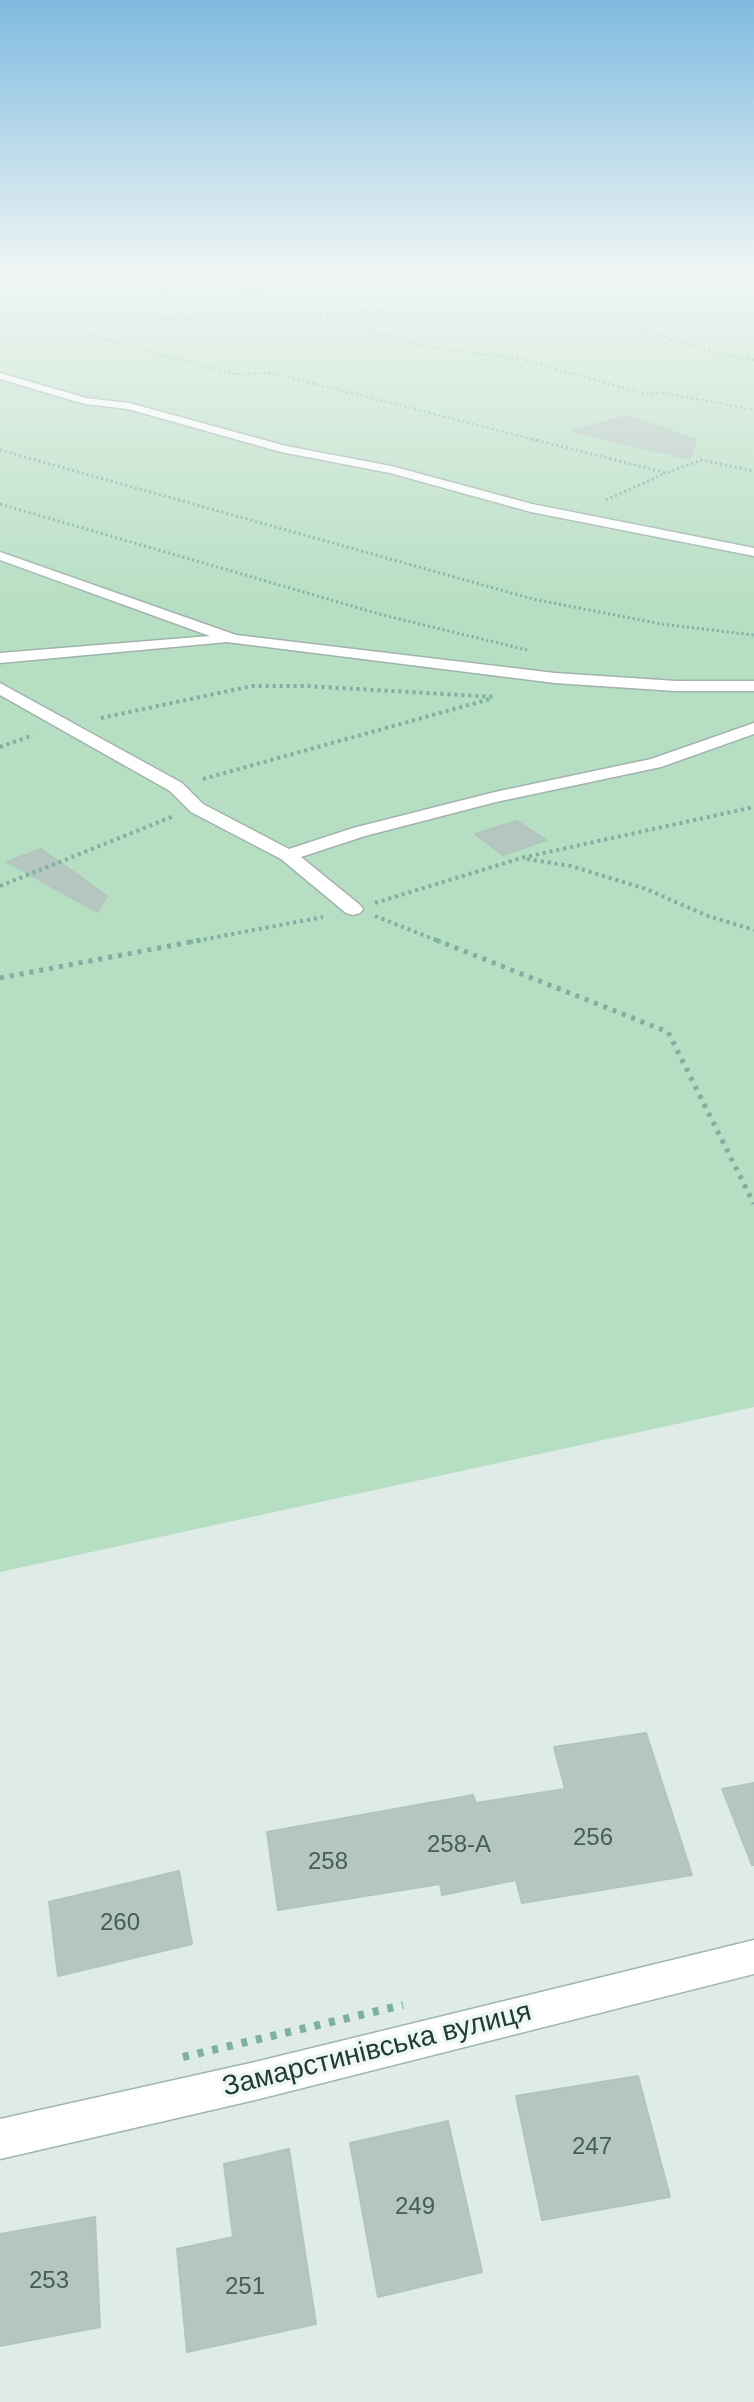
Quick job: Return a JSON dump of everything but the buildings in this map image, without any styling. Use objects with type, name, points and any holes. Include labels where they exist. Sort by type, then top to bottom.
[{"type":"street","points":[[24,383],[85,401],[129,406],[285,449],[391,470],[574,516],[754,552]]},
{"type":"street","points":[[0,556],[235,639],[555,678],[676,686],[754,686]]},
{"type":"street","points":[[0,658],[235,639]]},
{"type":"street","points":[[0,688],[176,787],[197,808],[288,855],[353,909]]},
{"type":"street","points":[[288,855],[359,832],[480,800],[655,763],[754,728]]},
{"type":"street","name":"Замарстинівська вулиця","points":[[0,2139],[255,2081],[754,1957]]},
{"type":"path","points":[[312,383],[667,473]]},
{"type":"path","points":[[606,383],[645,394],[665,393],[754,410]]},
{"type":"path","points":[[0,450],[533,599],[661,624],[754,635]]},
{"type":"path","points":[[574,516],[701,460],[754,471]]},
{"type":"path","points":[[0,504],[383,615],[538,652]]},
{"type":"path","points":[[176,787],[555,678]]},
{"type":"path","points":[[0,747],[65,724],[252,686],[336,687],[496,697]]},
{"type":"path","points":[[0,978],[302,923],[521,858],[754,807]]},
{"type":"path","points":[[0,886],[197,808]]},
{"type":"path","points":[[521,858],[571,866],[646,889],[708,916],[754,930]]},
{"type":"path","points":[[353,909],[393,922],[668,1032],[754,1204]]},
{"type":"path","points":[[169,2060],[415,2002]]},
{"type":"green space","points":[[0,383],[754,383],[754,1407],[0,1572]]}]
